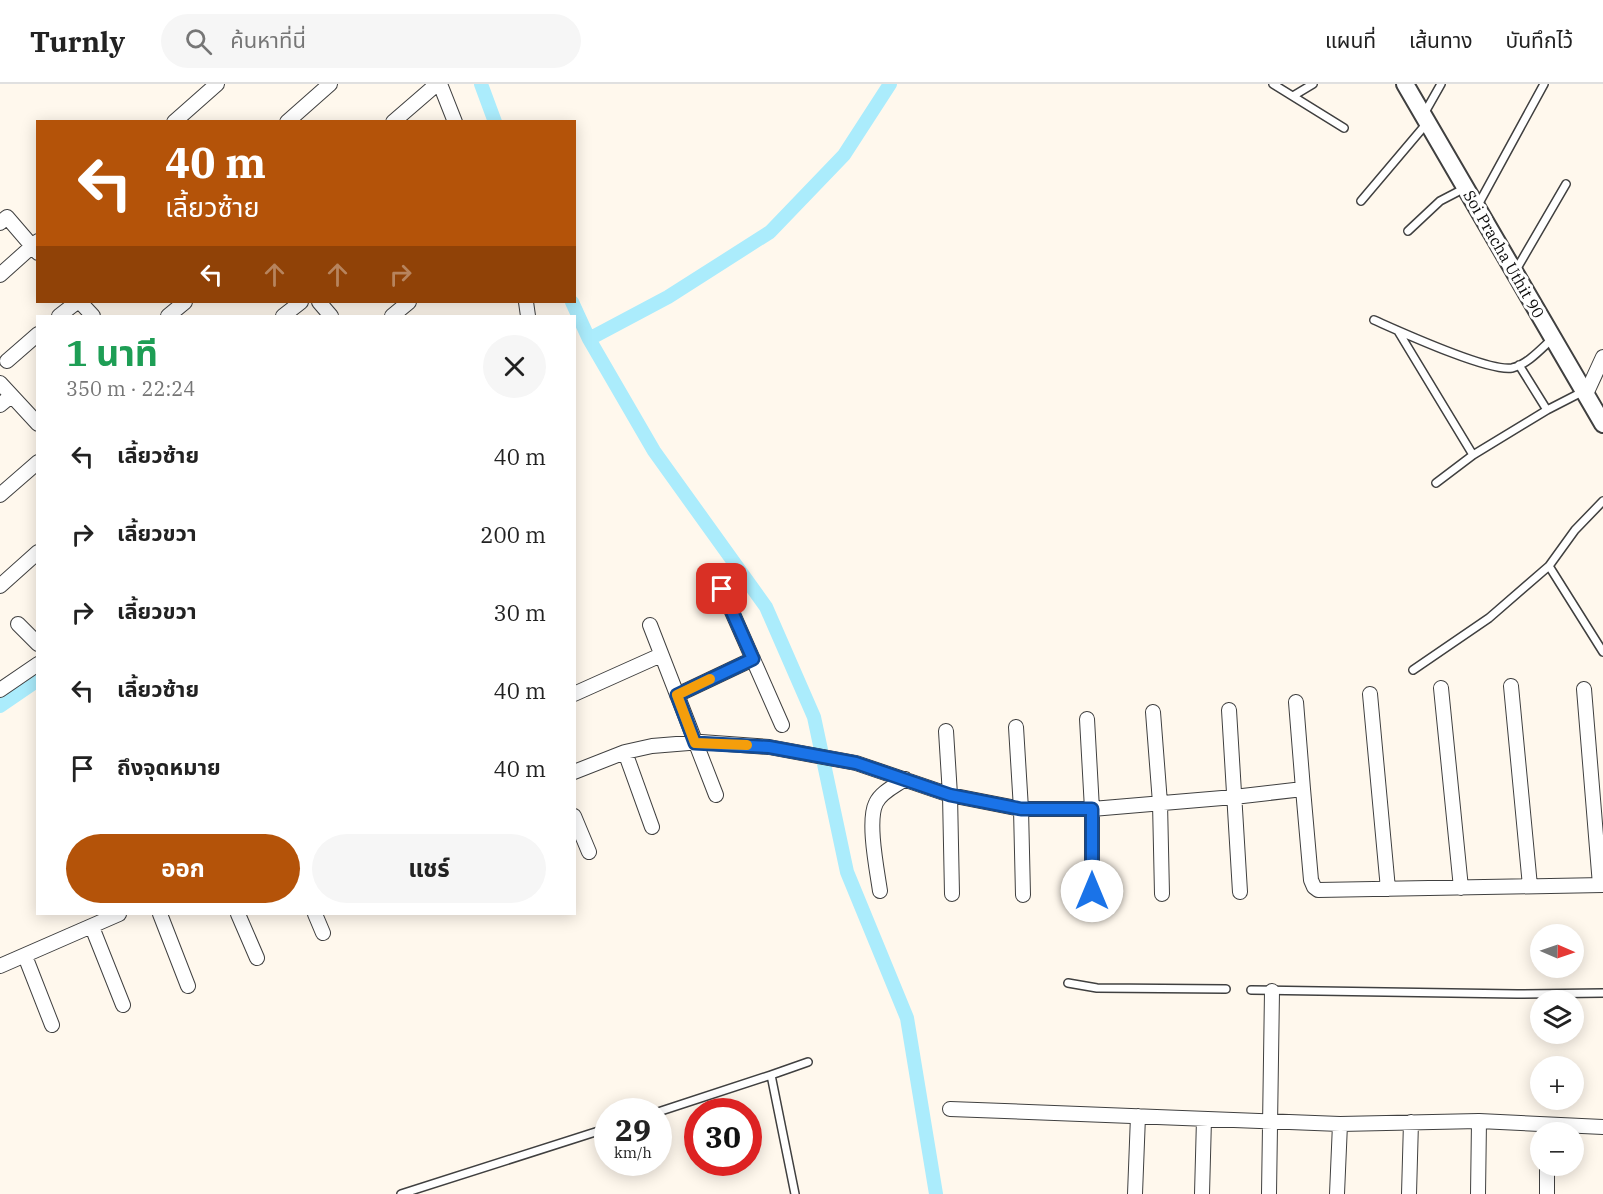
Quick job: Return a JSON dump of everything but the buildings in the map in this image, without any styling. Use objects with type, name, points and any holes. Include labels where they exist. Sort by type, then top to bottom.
[{"type":"street","points":[[176,120],[217,84]]},
{"type":"street","points":[[288,120],[330,84]]},
{"type":"street","points":[[395,120],[438,84],[454,120]]},
{"type":"street","name":"Soi Pracha Uthit 90","points":[[1405,84],[1602,420]]},
{"type":"street","points":[[0,223],[7,218],[36,247],[0,275]]},
{"type":"street","points":[[60,315],[77,303]]},
{"type":"street","points":[[79,303],[92,315]]},
{"type":"street","points":[[169,315],[184,303]]},
{"type":"street","points":[[284,315],[300,303]]},
{"type":"street","points":[[320,303],[330,315]]},
{"type":"street","points":[[393,315],[408,303]]},
{"type":"street","points":[[6,361],[36,336]]},
{"type":"street","points":[[1585,392],[1601,365]]},
{"type":"street","points":[[0,383],[36,422]]},
{"type":"street","points":[[0,405],[11,396]]},
{"type":"street","points":[[0,495],[36,464]]},
{"type":"street","points":[[0,586],[36,554]]},
{"type":"street","points":[[722,589],[782,725]]},
{"type":"street","points":[[18,624],[36,642]]},
{"type":"street","points":[[650,625],[716,795]]},
{"type":"street","points":[[576,693],[661,655]]},
{"type":"street","points":[[677,695],[753,659]]},
{"type":"street","points":[[0,690],[36,665]]},
{"type":"street","points":[[1511,686],[1530,886]]},
{"type":"street","points":[[1441,688],[1461,888]]},
{"type":"street","points":[[1296,702],[1310,871],[1314,887],[1326,891],[1602,885],[1584,688]]},
{"type":"street","points":[[1370,694],[1388,889]]},
{"type":"street","points":[[1229,710],[1240,892]]},
{"type":"street","points":[[1153,712],[1160,803],[1162,894]]},
{"type":"street","points":[[1087,719],[1092,809],[1092,891]]},
{"type":"street","points":[[1016,727],[1023,895]]},
{"type":"street","points":[[946,731],[950,795],[951,894]]},
{"type":"street","points":[[576,771],[625,752],[652,746],[695,743],[769,747],[856,763],[950,795],[1021,809],[1092,809],[1303,789]]},
{"type":"street","points":[[625,752],[652,827]]},
{"type":"street","points":[[880,891],[872,817],[876,802],[883,794],[905,779]]},
{"type":"street","points":[[576,821],[589,852]]},
{"type":"street","points":[[0,966],[117,915]]},
{"type":"street","points":[[160,915],[188,986]]},
{"type":"street","points":[[238,915],[257,958]]},
{"type":"street","points":[[315,915],[323,933]]},
{"type":"street","points":[[92,927],[123,1005]]},
{"type":"street","points":[[25,956],[52,1025]]},
{"type":"street","points":[[1269,1194],[1272,991]]},
{"type":"street","points":[[950,1109],[1340,1124],[1479,1121],[1530,1127]]},
{"type":"street","points":[[1135,1194],[1138,1116]]},
{"type":"street","points":[[1202,1194],[1204,1119]]},
{"type":"street","points":[[1478,1194],[1479,1121]]},
{"type":"street","points":[[1409,1194],[1411,1122]]},
{"type":"street","points":[[1337,1194],[1340,1124]]},
{"type":"street","points":[[1584,1128],[1603,1127]]},
{"type":"street","points":[[1546,1194],[1547,1176]]},
{"type":"lane","points":[[1273,84],[1344,128]]},
{"type":"lane","points":[[1293,96],[1313,84]]},
{"type":"lane","points":[[1361,201],[1425,120],[1441,84]]},
{"type":"lane","points":[[1476,207],[1544,84]]},
{"type":"lane","points":[[1514,272],[1566,184]]},
{"type":"lane","points":[[1408,231],[1440,201],[1465,188]]},
{"type":"lane","points":[[1374,320],[1434,346],[1496,366],[1511,368],[1519,365],[1553,338]]},
{"type":"lane","points":[[1398,331],[1473,455]]},
{"type":"lane","points":[[1519,365],[1547,410]]},
{"type":"lane","points":[[1436,483],[1473,455],[1547,410],[1585,392]]},
{"type":"lane","points":[[1413,670],[1489,618],[1550,566],[1575,530],[1603,501]]},
{"type":"lane","points":[[1550,566],[1603,652]]},
{"type":"lane","points":[[1068,983],[1097,988],[1226,989]]},
{"type":"lane","points":[[1251,990],[1603,993]]},
{"type":"lane","points":[[672,1107],[808,1062]]},
{"type":"lane","points":[[771,1075],[795,1194]]},
{"type":"lane","points":[[401,1194],[594,1132]]},
{"type":"waterway","points":[[481,84],[494,120]]},
{"type":"waterway","points":[[589,339],[668,297],[770,232],[844,155],[890,84]]},
{"type":"waterway","points":[[572,303],[589,339],[654,451],[766,607],[814,717],[847,872],[907,1018],[936,1194]]},
{"type":"waterway","points":[[0,706],[36,681]]},
{"type":"slow traffic","points":[[710,679],[677,695],[695,743],[747,745]]},
{"type":"route","points":[[722,589],[753,659],[677,695],[695,743],[769,747],[856,763],[966,800],[1021,809],[1092,809],[1092,891]]}]
